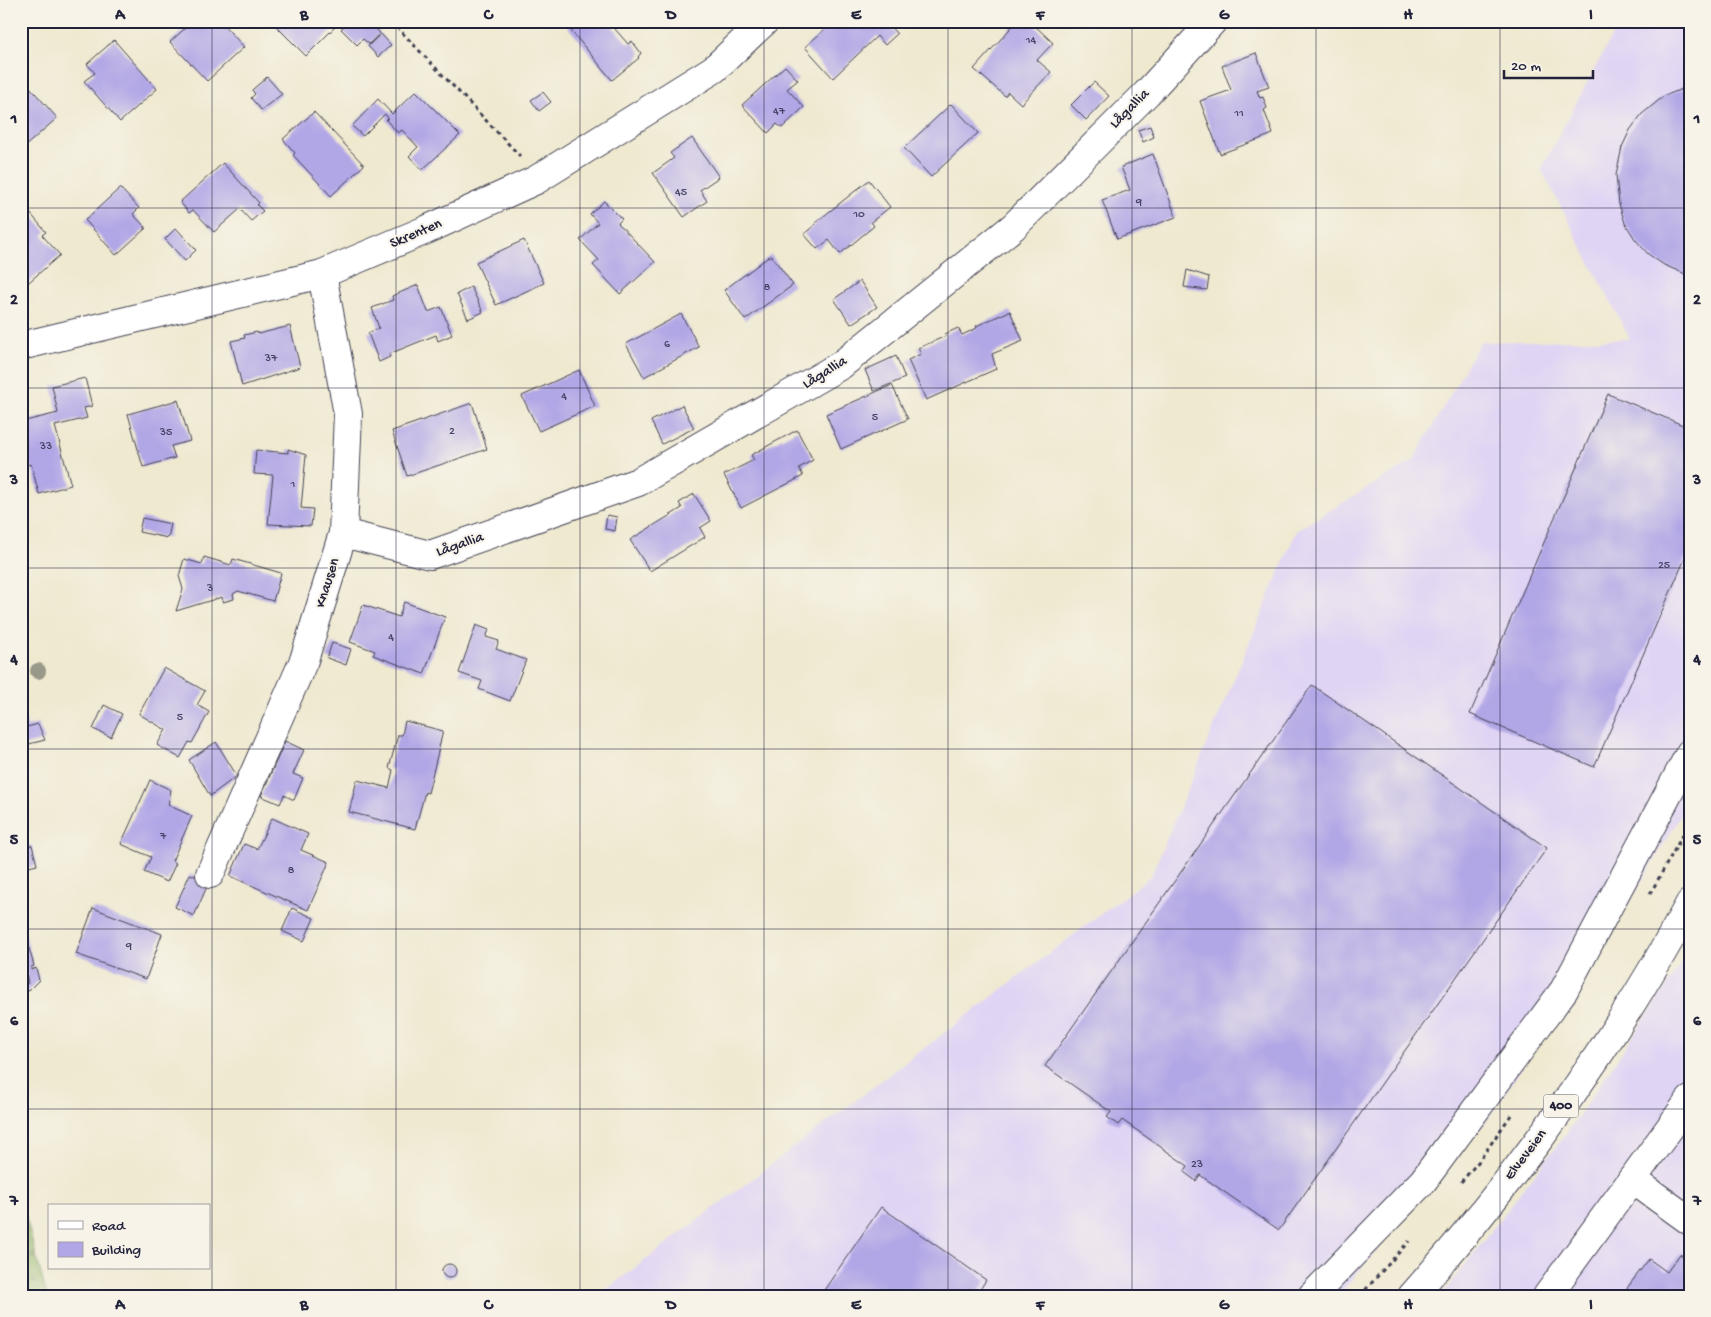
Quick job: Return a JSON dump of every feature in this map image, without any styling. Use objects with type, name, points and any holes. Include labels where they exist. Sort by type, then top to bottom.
[{"type":"main road","name":"Skrenten","points":[[21,346],[322,274],[426,230],[536,180],[714,69],[766,21]]},
{"type":"main road","name":"Lågallia","points":[[343,534],[430,555],[638,482],[841,365],[1013,227],[1146,93],[1213,21]]},
{"type":"main road","name":"Knausen","points":[[210,874],[304,660],[343,534],[348,414],[322,274]]},
{"type":"main road","points":[[1312,1296],[1423,1181],[1564,990],[1690,753]]},
{"type":"main road","name":"Elveveien","points":[[1412,1296],[1474,1222],[1532,1147],[1597,1056],[1658,961],[1690,903]]},
{"type":"main road","points":[[1547,1296],[1690,1100]]},
{"type":"main road","points":[[1632,1179],[1690,1221]]},
{"type":"path","points":[[391,21],[526,162]]},
{"type":"shaded area","points":[[1619,23],[1690,28],[1690,800],[1608,938],[1487,1120],[1338,1296],[598,1296],[1151,876],[1297,530],[1413,461],[1480,342],[1630,339],[1541,169]]},
{"type":"shaded area","points":[[1690,946],[1690,1296],[1441,1296],[1571,1127],[1671,980]]},
{"type":"green space","points":[[21,1199],[47,1296],[21,1296]]},
{"type":"building","points":[[193,21],[220,21],[244,47],[207,81],[170,42]]},
{"type":"building","points":[[271,21],[333,21],[337,25],[306,56]]},
{"type":"building","points":[[349,21],[368,21],[380,33],[369,44],[363,39],[357,45],[341,29]]},
{"type":"building","points":[[563,21],[608,21],[628,44],[632,41],[641,53],[639,58],[612,80]]},
{"type":"building","points":[[823,21],[885,21],[897,34],[885,45],[877,36],[833,78],[805,47],[825,29],[820,24]]},
{"type":"building","points":[[1017,21],[1030,21],[1053,43],[1037,60],[1051,72],[1021,104],[1008,92],[1005,96],[974,69]]},
{"type":"building","points":[[381,34],[391,45],[378,57],[368,46]]},
{"type":"building","points":[[114,40],[157,89],[120,122],[84,81],[95,73],[87,64]]},
{"type":"building","points":[[1256,53],[1269,87],[1257,91],[1260,98],[1263,97],[1267,108],[1264,110],[1273,134],[1220,154],[1200,101],[1231,90],[1222,66]]},
{"type":"building","points":[[785,66],[798,80],[787,89],[804,107],[782,128],[777,124],[768,133],[742,105]]},
{"type":"building","points":[[21,77],[57,118],[23,148],[21,146]]},
{"type":"building","points":[[267,77],[282,94],[261,110],[251,98],[255,94],[252,90]]},
{"type":"building","points":[[1094,82],[1109,96],[1086,120],[1071,105]]},
{"type":"building","points":[[1690,86],[1690,276],[1664,265],[1648,254],[1635,239],[1625,223],[1619,204],[1616,175],[1622,147],[1630,130],[1642,114],[1664,96]]},
{"type":"building","points":[[416,91],[460,135],[422,170],[409,156],[418,147],[402,130],[398,133],[386,120],[388,118],[385,114],[363,136],[352,126],[378,99],[392,114]]},
{"type":"building","points":[[543,92],[551,102],[539,111],[531,100]]},
{"type":"building","points":[[951,104],[978,133],[931,177],[904,148]]},
{"type":"building","points":[[314,112],[364,165],[331,196],[293,155],[295,153],[283,139]]},
{"type":"building","points":[[1150,126],[1154,137],[1143,142],[1138,130]]},
{"type":"building","points":[[692,138],[719,177],[700,190],[707,201],[684,217],[653,173],[674,158],[670,153]]},
{"type":"building","points":[[1153,154],[1176,217],[1117,239],[1102,200],[1130,190],[1121,167]]},
{"type":"building","points":[[223,163],[259,203],[257,205],[263,211],[251,221],[240,209],[214,232],[193,210],[189,213],[180,202]]},
{"type":"building","points":[[869,180],[890,207],[871,222],[874,226],[840,254],[829,240],[817,249],[804,234]]},
{"type":"building","points":[[120,188],[139,208],[133,214],[146,228],[116,255],[85,220]]},
{"type":"building","points":[[604,201],[622,219],[618,223],[655,262],[620,294],[593,265],[599,260],[580,240],[598,223],[590,214]]},
{"type":"building","points":[[30,213],[46,232],[42,235],[60,255],[21,289],[21,221]]},
{"type":"building","points":[[176,228],[196,250],[185,261],[165,239]]},
{"type":"building","points":[[524,240],[544,283],[496,305],[476,262]]},
{"type":"building","points":[[771,255],[793,285],[745,320],[724,290]]},
{"type":"building","points":[[1187,270],[1209,277],[1207,290],[1184,287]]},
{"type":"building","points":[[860,281],[877,307],[851,324],[834,299]]},
{"type":"building","points":[[418,285],[428,312],[441,307],[452,335],[438,341],[436,335],[389,354],[390,357],[379,362],[368,333],[379,328],[372,308],[393,300],[392,296]]},
{"type":"building","points":[[471,287],[483,312],[468,319],[457,294]]},
{"type":"building","points":[[1010,311],[1023,341],[992,354],[996,369],[926,400],[908,360],[921,354],[918,348],[946,336],[945,334],[958,328],[962,335],[977,328],[976,326]]},
{"type":"building","points":[[681,314],[699,347],[644,377],[626,344]]},
{"type":"building","points":[[290,326],[300,367],[242,386],[231,341],[245,338],[244,335],[257,332],[258,334]]},
{"type":"building","points":[[896,356],[905,378],[874,391],[865,370]]},
{"type":"building","points":[[579,370],[595,406],[539,431],[522,396]]},
{"type":"building","points":[[85,378],[92,406],[84,408],[87,418],[55,426],[71,485],[39,494],[31,464],[21,466],[21,422],[58,413],[52,386]]},
{"type":"building","points":[[892,385],[908,419],[841,449],[826,414]]},
{"type":"building","points":[[1608,394],[1690,428],[1690,547],[1594,767],[1470,714]]},
{"type":"building","points":[[178,400],[190,441],[171,446],[175,458],[143,467],[128,414]]},
{"type":"building","points":[[472,403],[487,449],[407,476],[392,431]]},
{"type":"building","points":[[682,405],[694,428],[662,444],[651,421]]},
{"type":"building","points":[[797,430],[813,460],[799,468],[803,476],[741,508],[724,475],[754,460],[751,455]]},
{"type":"building","points":[[288,449],[306,455],[301,508],[313,509],[311,526],[268,524],[273,475],[254,474],[256,450],[288,453]]},
{"type":"building","points":[[694,494],[711,521],[700,528],[705,537],[650,571],[630,540],[682,508],[679,503]]},
{"type":"building","points":[[607,515],[617,517],[615,531],[605,529]]},
{"type":"building","points":[[142,518],[171,524],[168,538],[139,532]]},
{"type":"building","points":[[204,557],[231,565],[233,559],[281,573],[273,601],[238,591],[233,594],[234,599],[223,602],[222,597],[176,611],[183,589],[179,576],[184,559],[202,564]]},
{"type":"building","points":[[404,602],[445,617],[424,674],[373,655],[375,651],[350,642],[363,605],[399,617]]},
{"type":"building","points":[[476,625],[489,630],[486,637],[499,641],[496,649],[526,660],[510,701],[479,689],[482,681],[459,673]]},
{"type":"building","points":[[332,643],[351,649],[346,665],[327,658]]},
{"type":"building","points":[[164,668],[205,691],[197,705],[209,712],[192,743],[189,742],[180,758],[157,745],[166,730],[139,714]]},
{"type":"building","points":[[1312,685],[1547,848],[1279,1230],[1200,1175],[1196,1181],[1184,1172],[1188,1166],[1122,1120],[1118,1125],[1107,1117],[1111,1112],[1045,1066]]},
{"type":"building","points":[[22,704],[27,727],[38,724],[45,740],[21,746]]},
{"type":"building","points":[[104,705],[122,714],[111,737],[93,729]]},
{"type":"building","points":[[405,721],[443,731],[428,793],[425,792],[415,829],[349,812],[357,780],[389,788],[393,770],[389,768],[398,735],[402,735]]},
{"type":"building","points":[[285,741],[304,750],[293,774],[303,778],[294,800],[284,795],[280,804],[261,796]]},
{"type":"building","points":[[216,742],[237,776],[210,796],[189,760]]},
{"type":"building","points":[[150,780],[171,790],[168,805],[192,816],[172,861],[176,863],[167,882],[144,872],[151,857],[121,844]]},
{"type":"building","points":[[272,818],[308,834],[301,850],[329,862],[308,910],[230,876],[244,844],[257,849]]},
{"type":"building","points":[[32,845],[37,865],[21,869],[21,848]]},
{"type":"building","points":[[190,874],[209,882],[194,916],[175,907]]},
{"type":"building","points":[[93,908],[162,934],[146,979],[76,954]]},
{"type":"building","points":[[292,908],[314,918],[304,941],[282,931]]},
{"type":"building","points":[[21,919],[34,966],[31,967],[31,970],[36,968],[39,980],[21,998],[21,990],[28,983],[25,968],[21,969]]},
{"type":"building","points":[[881,1207],[986,1280],[976,1296],[820,1296]]},
{"type":"building","points":[[1680,1254],[1690,1261],[1690,1296],[1621,1296],[1649,1259],[1667,1272]]},
{"type":"building","points":[[446,1264],[452,1264],[456,1271],[452,1278],[446,1278],[442,1274],[442,1268]]}]
